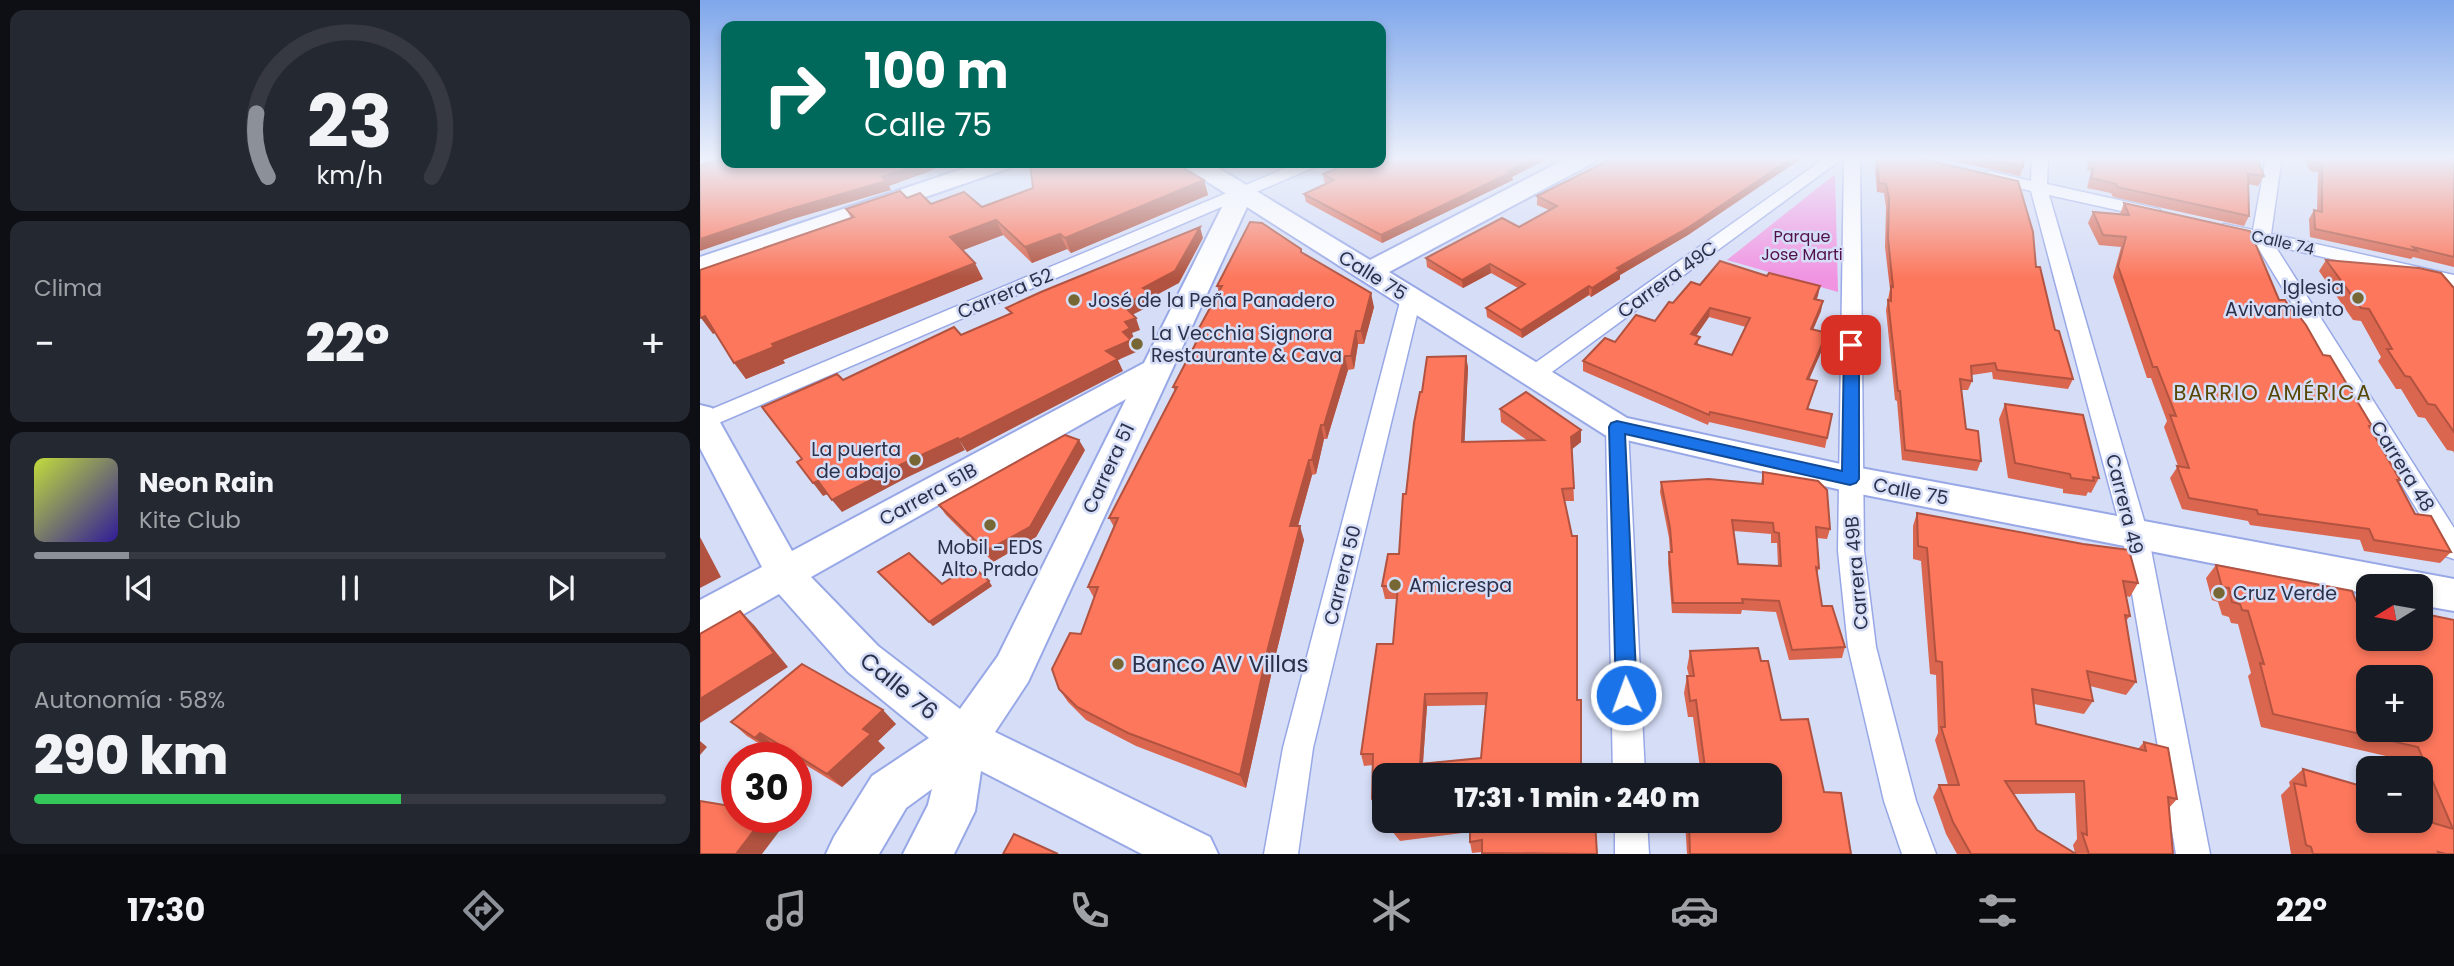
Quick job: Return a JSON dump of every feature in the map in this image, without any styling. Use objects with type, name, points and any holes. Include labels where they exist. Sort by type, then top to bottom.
[{"type":"street","points":[[700,266],[900,198]]},
{"type":"street","name":"Carrera 52","points":[[701,420],[1228,198]]},
{"type":"street","name":"Carrera 51","points":[[851,854],[890,792],[964,739],[1013,669],[1239,198]]},
{"type":"street","name":"Calle 75","points":[[1251,198],[1617,427],[1850,479],[2356,576]]},
{"type":"street","points":[[1367,272],[1509,198]]},
{"type":"street","name":"Carrera 49C","points":[[1533,375],[1780,198]]},
{"type":"street","name":"Carrera 49B","points":[[1852,198],[1851,551],[1863,647],[1900,801],[1919,854]]},
{"type":"street","name":"Carrera 49","points":[[2042,198],[2135,534],[2193,854]]},
{"type":"street","points":[[2083,198],[2169,217]]},
{"type":"street","points":[[2261,237],[2267,198]]},
{"type":"street","points":[[1226,224],[1256,213],[1277,216]]},
{"type":"street","name":"Calle 74","points":[[2209,226],[2454,281]]},
{"type":"street","name":"Carrera 48","points":[[2261,237],[2454,549]]},
{"type":"street","name":"Carrera 50","points":[[1281,854],[1298,748],[1411,299]]},
{"type":"street","name":"Carrera 51B","points":[[700,619],[1155,370]]},
{"type":"street","points":[[1090,405],[1106,405],[1119,409],[1126,416],[1126,430]]},
{"type":"street","name":"Calle 76","points":[[701,420],[795,586],[863,659],[964,739],[1192,854]]},
{"type":"street","points":[[1617,427],[1629,763]]},
{"type":"street","points":[[2433,591],[2454,595]]},
{"type":"street","name":"Carrera 51","points":[[928,854],[951,811],[964,739]]},
{"type":"street","points":[[1631,833],[1632,854]]},
{"type":"green space","name":"Parque Jose Marti","points":[[1805,198],[1836,198],[1838,292],[1727,260]]},
{"type":"building","points":[[700,198],[828,198],[787,210],[700,239]]},
{"type":"building","points":[[879,198],[925,198],[931,204],[948,198],[971,198],[982,207],[1007,198],[1161,198],[1065,238],[1060,234],[1025,247],[996,220],[950,237],[975,263],[772,344],[774,347],[734,363],[705,316],[700,316],[700,270],[854,217],[846,209]]},
{"type":"building","points":[[1311,198],[1458,198],[1381,235]]},
{"type":"building","points":[[1541,198],[1733,198],[1521,330],[1486,308],[1525,284],[1490,264],[1462,280],[1426,258],[1502,218],[1519,227],[1557,206]]},
{"type":"building","points":[[1889,198],[2023,198],[2033,232],[2036,267],[2040,267],[2055,330],[2059,331],[2073,379],[1997,370],[1995,363],[1971,366],[1972,381],[1960,379],[1966,429],[1978,431],[1981,461],[1905,450],[1888,300],[1891,301],[1891,286],[1893,287],[1888,238]]},
{"type":"building","points":[[2166,198],[2249,198],[2249,216]]},
{"type":"building","points":[[2322,198],[2454,198],[2454,257],[2315,229],[2314,210],[2322,212]]},
{"type":"building","points":[[2124,203],[2250,231],[2279,300],[2285,300],[2294,315],[2299,316],[2323,355],[2330,356],[2372,426],[2369,426],[2400,480],[2397,480],[2415,514],[2431,516],[2451,552],[2374,540],[2369,529],[2258,514],[2257,510],[2189,498],[2177,466],[2189,468],[2170,415],[2176,416],[2157,367],[2153,367],[2118,266],[2126,237],[2103,235],[2093,212],[2129,215]]},
{"type":"building","points":[[1250,222],[1262,223],[1301,249],[1301,252],[1371,293],[1361,331],[1356,331],[1351,356],[1345,356],[1324,425],[1321,425],[1290,526],[1300,526],[1268,648],[1240,775],[1128,733],[1077,707],[1059,689],[1052,669],[1070,633],[1081,634],[1098,587],[1088,587],[1118,518],[1109,518],[1177,387],[1173,387],[1198,339],[1193,339],[1222,286],[1217,286]]},
{"type":"building","points":[[1200,227],[1175,271],[1143,288],[1150,292],[1123,305],[1136,318],[1125,322],[1130,328],[1123,332],[1131,340],[1106,351],[1118,359],[959,440],[958,438],[900,465],[832,500],[818,481],[813,483],[797,462],[802,459],[762,407],[837,374],[843,380],[954,327],[961,335],[1012,313],[1006,308],[1041,292]]},
{"type":"building","points":[[2326,260],[2419,268],[2441,273],[2454,288],[2454,432],[2435,405],[2428,404],[2410,377],[2405,376],[2387,349],[2392,349],[2369,309],[2361,308]]},
{"type":"building","points":[[1720,261],[1767,276],[1769,273],[1820,286],[1814,299],[1823,301],[1811,329],[1827,333],[1807,379],[1817,381],[1807,409],[1832,414],[1827,438],[1710,412],[1709,415],[1583,361],[1605,338],[1615,342],[1636,315],[1655,321],[1669,302],[1673,303],[1691,282],[1700,285]],"holes":[[[1710,308],[1750,318],[1732,355],[1695,344],[1700,337],[1691,334]]]},
{"type":"building","points":[[1466,356],[1462,442],[1544,440],[1500,409],[1526,392],[1581,430],[1571,437],[1574,488],[1562,489],[1572,536],[1577,536],[1577,700],[1581,700],[1581,763],[1430,763],[1481,758],[1487,693],[1425,694],[1420,763],[1373,763],[1373,754],[1361,754],[1377,644],[1393,644],[1398,586],[1382,586],[1388,554],[1399,554],[1403,494],[1406,494],[1414,423],[1427,357]]},
{"type":"building","points":[[2005,404],[2083,415],[2099,478],[2093,477],[2094,481],[2071,478],[2070,474],[2015,463]]},
{"type":"building","points":[[1065,435],[1079,440],[1030,527],[986,551],[939,505]]},
{"type":"building","points":[[1763,472],[1818,481],[1827,490],[1830,529],[1816,527],[1819,568],[1816,567],[1822,606],[1832,606],[1845,647],[1792,650],[1779,601],[1742,599],[1743,603],[1673,603],[1670,528],[1661,482],[1709,479],[1763,484]],"holes":[[[1732,520],[1773,523],[1774,532],[1779,533],[1781,566],[1738,564]]]},
{"type":"building","points":[[1917,513],[2129,550],[2138,583],[2123,581],[2130,616],[2125,615],[2136,682],[2087,671],[2093,701],[2032,689],[2036,724],[2146,751],[2144,742],[2168,748],[2177,799],[2168,797],[2173,854],[2089,854],[2082,833],[2087,835],[2084,781],[2005,781],[2037,830],[2076,854],[1971,854],[1953,822],[1939,785],[1959,785],[1941,727],[1945,727],[1942,662],[1936,661],[1927,548],[1918,546]]},
{"type":"building","points":[[909,553],[942,584],[971,565],[989,581],[929,622],[878,572]]},
{"type":"building","points":[[2216,565],[2352,591],[2356,601],[2356,651],[2433,651],[2433,616],[2454,620],[2454,854],[2313,854],[2311,847],[2306,845],[2294,783],[2306,786],[2303,769],[2356,784],[2356,833],[2433,833],[2433,823],[2453,829],[2433,782],[2433,756],[2422,756],[2418,747],[2396,742],[2433,742],[2433,665],[2356,665],[2356,733],[2273,714],[2260,663],[2264,664],[2248,611],[2242,610],[2240,604],[2232,602],[2229,588],[2222,587]]},
{"type":"building","points":[[740,611],[774,653],[700,699],[700,634]]},
{"type":"building","points":[[1758,648],[1761,661],[1768,661],[1781,720],[1808,719],[1824,792],[1841,793],[1851,854],[1690,854],[1689,833],[1782,833],[1782,763],[1704,763],[1696,700],[1690,701],[1687,676],[1694,676],[1690,651]]},
{"type":"building","points":[[802,664],[883,710],[863,729],[871,734],[827,774],[812,765],[812,742],[775,742],[760,733],[755,738],[731,722]]},
{"type":"building","points":[[700,801],[721,804],[721,833],[752,833],[736,854],[700,854]]},
{"type":"building","points":[[1470,833],[1596,833],[1597,854],[1482,853],[1482,840],[1470,842]]},
{"type":"building","points":[[1014,834],[1058,854],[1003,854]]},
{"type":"place","name":"Iglesia Avivamiento","points":[[2358,298]]},
{"type":"place","name":"José de la Peña Panadero","points":[[1074,300]]},
{"type":"place","name":"La Vecchia Signora Restaurante & Cava","points":[[1137,344]]},
{"type":"place","name":"La puerta de abajo","points":[[915,460]]},
{"type":"place","name":"Mobil - EDS Alto Prado","points":[[990,525]]},
{"type":"place","name":"Amicrespa","points":[[1395,585]]},
{"type":"place","name":"Cruz Verde","points":[[2219,593]]},
{"type":"place","name":"Banco AV Villas","points":[[1118,664]]},
{"type":"district","name":"BARRIO AMÉRICA","points":[[2273,393]]},
{"type":"route","points":[[1626,695],[1617,427],[1850,479],[1851,345]]}]
